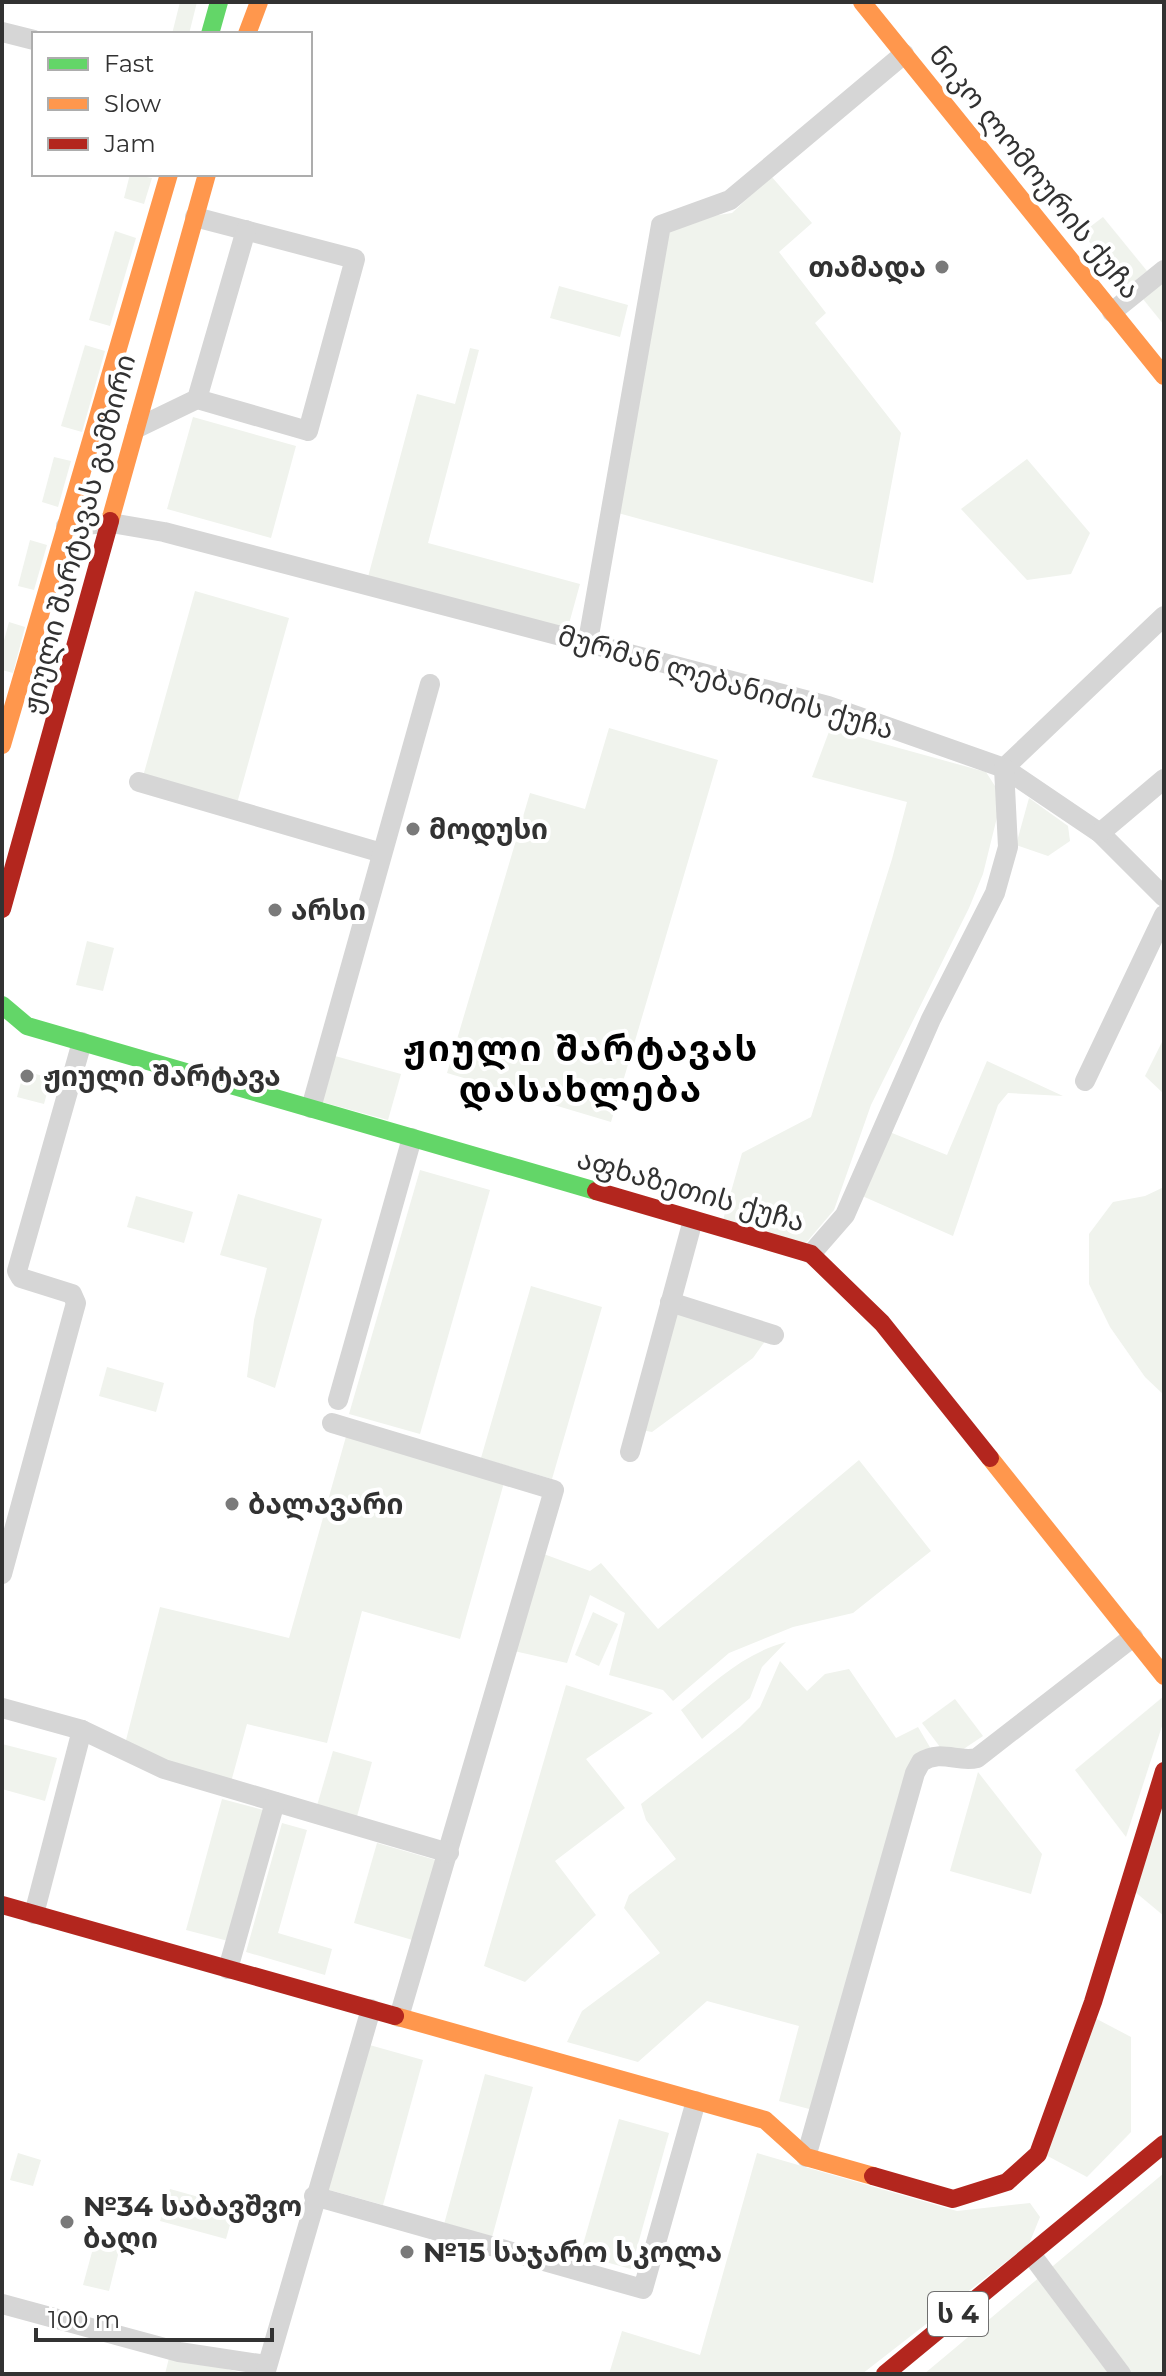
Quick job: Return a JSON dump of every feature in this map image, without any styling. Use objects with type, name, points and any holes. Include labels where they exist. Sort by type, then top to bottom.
[{"type":"main road","points":[[211,32],[219,2]]},
{"type":"main road","points":[[248,32],[259,2]]},
{"type":"main road","name":"ნიკო ლომოურის ქუჩა","points":[[862,2],[1164,376]]},
{"type":"main road","name":"ჟიული შარტავას გამზირი","points":[[2,745],[10,685],[66,526],[168,176]]},
{"type":"main road","name":"ჟიული შარტავას გამზირი","points":[[2,909],[206,176]]},
{"type":"main road","name":"აფხაზეთის ქუჩა","points":[[2,1005],[27,1026],[811,1254],[882,1323],[1164,1676]]},
{"type":"main road","name":"აფხაზეთის ქუჩა","points":[[2,1030],[27,1026]]},
{"type":"main road","points":[[2,1905],[765,2120],[806,2157],[953,2199],[1007,2182],[1038,2154],[1081,2038],[1164,1771]]},
{"type":"main road","name":"ს 4","points":[[885,2374],[1164,2144]]},
{"type":"street","points":[[2,32],[32,40]]},
{"type":"street","points":[[588,641],[661,225],[730,200],[904,54]]},
{"type":"street","points":[[137,428],[197,399],[308,431],[355,259],[195,217]]},
{"type":"street","points":[[197,399],[246,230]]},
{"type":"street","points":[[1112,312],[1164,270]]},
{"type":"street","name":"მურმან ლებანიძის ქუჩა","points":[[66,526],[111,523],[164,532],[828,706],[1004,768],[1100,833],[1164,897]]},
{"type":"street","points":[[811,1254],[845,1215],[931,1019],[995,893],[1008,847],[1004,768],[1164,616]]},
{"type":"street","points":[[311,1108],[430,684]]},
{"type":"street","points":[[1100,833],[1164,779]]},
{"type":"street","points":[[139,782],[382,853]]},
{"type":"street","points":[[1085,1081],[1164,915]]},
{"type":"street","points":[[2,1574],[76,1303],[72,1294],[21,1278],[17,1271],[82,1042]]},
{"type":"street","points":[[338,1400],[412,1138]]},
{"type":"street","points":[[630,1452],[693,1220]]},
{"type":"street","points":[[670,1302],[774,1335]]},
{"type":"street","points":[[332,1423],[554,1490],[399,2017]]},
{"type":"street","points":[[806,2157],[915,1773],[921,1762],[942,1755],[968,1761],[977,1758],[1133,1637]]},
{"type":"street","points":[[2,1708],[82,1730],[164,1769],[449,1853]]},
{"type":"street","points":[[34,1914],[82,1730]]},
{"type":"street","points":[[228,1969],[275,1802]]},
{"type":"street","points":[[2,2304],[179,2352],[265,2369],[371,2009]]},
{"type":"street","points":[[314,2196],[643,2289],[696,2101]]},
{"type":"street","points":[[1031,2254],[1121,2374]]},
{"type":"shaded area","points":[[180,2],[197,2],[190,32],[172,32]]},
{"type":"shaded area","points":[[130,176],[152,178],[144,204],[124,198]]},
{"type":"shaded area","points":[[771,176],[812,223],[779,252],[826,313],[815,323],[901,433],[873,583],[618,513],[667,230],[698,218],[732,213]]},
{"type":"shaded area","points":[[1103,217],[1147,271],[1127,287],[1082,233]]},
{"type":"shaded area","points":[[115,231],[136,238],[110,326],[89,320]]},
{"type":"shaded area","points":[[1164,282],[1164,325],[1143,299]]},
{"type":"shaded area","points":[[559,286],[628,305],[620,337],[550,318]]},
{"type":"shaded area","points":[[85,345],[105,351],[82,432],[61,426]]},
{"type":"shaded area","points":[[470,348],[479,350],[428,543],[580,584],[567,631],[368,577],[417,394],[455,404]]},
{"type":"shaded area","points":[[193,417],[296,446],[271,538],[167,509]]},
{"type":"shaded area","points":[[54,457],[71,461],[58,507],[42,502]]},
{"type":"shaded area","points":[[1027,459],[1090,533],[1071,574],[1027,580],[961,509]]},
{"type":"shaded area","points":[[30,540],[47,545],[34,590],[18,586]]},
{"type":"shaded area","points":[[195,591],[289,618],[236,807],[142,780]]},
{"type":"shaded area","points":[[9,622],[25,627],[13,673],[2,670],[2,648]]},
{"type":"shaded area","points":[[609,728],[718,760],[611,1122],[447,1073],[530,793],[585,809]]},
{"type":"shaded area","points":[[830,729],[986,772],[1002,797],[983,874],[969,908],[871,1105],[834,1210],[805,1244],[723,1220],[742,1153],[811,1117],[907,802],[812,777]]},
{"type":"shaded area","points":[[1029,798],[1068,826],[1070,841],[1048,856],[1016,845]]},
{"type":"shaded area","points":[[87,941],[114,948],[103,991],[76,985]]},
{"type":"shaded area","points":[[1164,1038],[1164,1094],[1145,1076]]},
{"type":"shaded area","points":[[335,1056],[401,1074],[388,1120],[322,1102]]},
{"type":"shaded area","points":[[987,1061],[1063,1096],[1008,1093],[998,1105],[953,1236],[860,1195],[887,1131],[947,1155]]},
{"type":"shaded area","points":[[24,1071],[51,1078],[44,1104],[17,1097]]},
{"type":"shaded area","points":[[420,1170],[490,1190],[420,1434],[349,1414]]},
{"type":"shaded area","points":[[1164,1187],[1164,1395],[1145,1377],[1110,1327],[1089,1284],[1089,1234],[1113,1202],[1145,1196]]},
{"type":"shaded area","points":[[238,1194],[322,1219],[275,1388],[247,1377],[254,1320],[267,1268],[220,1255]]},
{"type":"shaded area","points":[[136,1196],[193,1212],[184,1243],[127,1227]]},
{"type":"shaded area","points":[[531,1286],[602,1307],[552,1479],[481,1458]]},
{"type":"shaded area","points":[[673,1310],[768,1337],[753,1358],[652,1432],[641,1430]]},
{"type":"shaded area","points":[[107,1367],[164,1383],[156,1412],[99,1396]]},
{"type":"shaded area","points":[[347,1433],[505,1479],[460,1639],[362,1611],[327,1743],[247,1724],[231,1782],[164,1764],[125,1744],[160,1607],[289,1638]]},
{"type":"shaded area","points":[[859,1460],[931,1551],[853,1613],[793,1627],[729,1653],[673,1701],[663,1690],[609,1675],[625,1613],[590,1595],[567,1663],[514,1651],[541,1553],[590,1571],[601,1563],[658,1629]]},
{"type":"shaded area","points":[[593,1612],[618,1624],[599,1666],[575,1655]]},
{"type":"shaded area","points":[[786,1642],[762,1667],[750,1698],[702,1739],[681,1710],[743,1661]]},
{"type":"shaded area","points":[[780,1661],[807,1691],[825,1674],[849,1669],[896,1738],[918,1727],[931,1749],[813,2110],[779,2101],[799,2026],[707,2001],[638,2062],[567,2042],[582,2011],[660,1953],[624,1908],[629,1895],[676,1859],[646,1820],[641,1804],[740,1727],[760,1707]]},
{"type":"shaded area","points":[[566,1685],[653,1713],[586,1759],[625,1808],[555,1861],[596,1915],[525,1982],[484,1966]]},
{"type":"shaded area","points":[[1164,1696],[1164,1720],[1126,1837],[1075,1770]]},
{"type":"shaded area","points":[[955,1699],[983,1736],[959,1752],[940,1747],[922,1723]]},
{"type":"shaded area","points":[[2,1744],[57,1758],[45,1801],[2,1789]]},
{"type":"shaded area","points":[[333,1751],[372,1762],[356,1820],[316,1809]]},
{"type":"shaded area","points":[[978,1772],[1042,1854],[1031,1894],[950,1871]]},
{"type":"shaded area","points":[[222,1799],[267,1811],[232,1942],[186,1930]]},
{"type":"shaded area","points":[[1164,1803],[1164,1916],[1134,1891]]},
{"type":"shaded area","points":[[282,1823],[307,1830],[278,1933],[332,1949],[325,1975],[246,1952]]},
{"type":"shaded area","points":[[377,1843],[439,1861],[416,1941],[354,1923]]},
{"type":"shaded area","points":[[1093,2017],[1131,2037],[1131,2132],[1087,2177],[1042,2153]]},
{"type":"shaded area","points":[[366,2044],[423,2060],[383,2205],[326,2189]]},
{"type":"shaded area","points":[[485,2074],[533,2087],[491,2241],[443,2228]]},
{"type":"shaded area","points":[[619,2119],[669,2133],[631,2269],[580,2255]]},
{"type":"shaded area","points":[[18,2153],[41,2160],[33,2186],[10,2180]]},
{"type":"shaded area","points":[[757,2153],[957,2211],[1030,2203],[1040,2217],[1029,2244],[862,2374],[609,2374],[622,2331],[700,2355]]},
{"type":"shaded area","points":[[1164,2173],[1164,2374],[924,2374]]},
{"type":"shaded area","points":[[170,2189],[235,2207],[226,2239],[160,2221]]},
{"type":"shaded area","points":[[95,2241],[120,2247],[109,2291],[83,2285]]},
{"type":"shaded area","points":[[170,2354],[246,2374],[165,2374]]},
{"type":"traffic: fast","points":[[211,32],[219,2]]},
{"type":"traffic: fast","points":[[2,1005],[27,1026],[596,1191]]},
{"type":"traffic: slow","points":[[248,32],[259,2]]},
{"type":"traffic: slow","points":[[862,2],[1164,376]]},
{"type":"traffic: slow","points":[[2,745],[168,176]]},
{"type":"traffic: slow","points":[[110,521],[206,176]]},
{"type":"traffic: slow","points":[[990,1458],[1164,1676]]},
{"type":"traffic: slow","points":[[395,2016],[765,2120],[806,2157],[873,2176]]},
{"type":"traffic: jam","points":[[2,909],[110,521]]},
{"type":"traffic: jam","points":[[596,1191],[811,1254],[882,1323],[990,1458]]},
{"type":"traffic: jam","points":[[873,2176],[953,2199],[1007,2182],[1038,2154],[1093,2002],[1164,1771]]},
{"type":"traffic: jam","points":[[2,1905],[395,2016]]},
{"type":"traffic: jam","points":[[885,2374],[1164,2144]]},
{"type":"place","name":"თამადა","points":[[942,267]]},
{"type":"place","name":"მოდუსი","points":[[413,829]]},
{"type":"place","name":"არსი","points":[[275,910]]},
{"type":"place","name":"ჟიული შარტავა","points":[[27,1076]]},
{"type":"place","name":"ბალავარი","points":[[232,1504]]},
{"type":"place","name":"№34 საბავშვო ბაღი","points":[[67,2222]]},
{"type":"place","name":"№15 საჯარო სკოლა","points":[[407,2252]]},
{"type":"district","name":"ჟიული შარტავას დასახლება","points":[[581,1068]]}]
